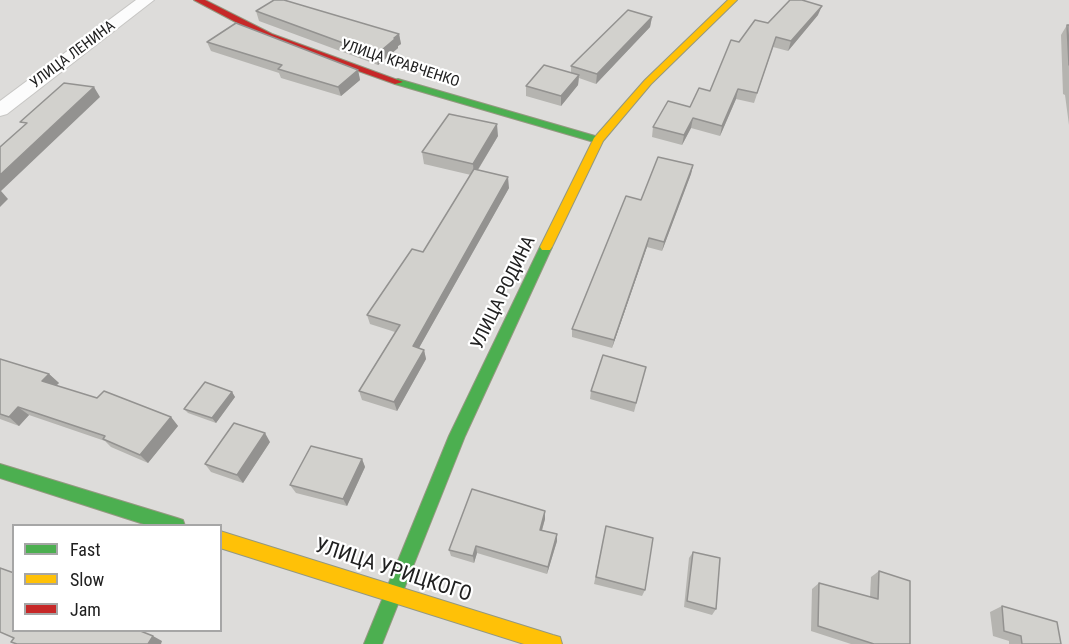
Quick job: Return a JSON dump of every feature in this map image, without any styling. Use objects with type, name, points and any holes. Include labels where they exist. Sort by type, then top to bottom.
[{"type":"street","name":"УЛИЦА ЛЕНИНА","points":[[0,110],[146,0]]},
{"type":"street","name":"УЛИЦА КРАВЧЕНКО","points":[[198,0],[277,39],[346,64],[440,95],[598,140]]},
{"type":"street","name":"УЛИЦА РОДИНА","points":[[373,644],[457,436],[507,326],[598,140],[656,74],[733,0]]},
{"type":"street","points":[[0,471],[174,524]]},
{"type":"street","name":"УЛИЦА УРИЦКОГО","points":[[222,540],[395,592],[553,644]]},
{"type":"shaded area","points":[[0,0],[1069,0],[1069,644],[0,644]]},
{"type":"building","points":[[274,0],[284,0],[399,34],[376,55],[256,11]]},
{"type":"building","points":[[790,0],[802,0],[822,6],[791,41],[776,37],[757,93],[738,89],[722,126],[693,118],[684,135],[653,127],[668,101],[690,107],[699,88],[710,91],[731,40],[739,42],[755,20],[768,23]]},
{"type":"building","points":[[628,10],[652,17],[597,74],[571,66]]},
{"type":"building","points":[[236,23],[358,70],[338,87],[278,69],[282,65],[207,42]]},
{"type":"building","points":[[1067,25],[1069,25],[1069,65]]},
{"type":"building","points":[[544,65],[579,75],[561,96],[526,86]]},
{"type":"building","points":[[64,83],[94,87],[0,175],[0,147],[27,123],[20,122]]},
{"type":"building","points":[[449,114],[497,124],[473,164],[422,152]]},
{"type":"building","points":[[658,157],[693,165],[664,242],[649,238],[614,340],[572,329],[626,196],[641,200]]},
{"type":"building","points":[[474,169],[508,177],[413,346],[424,350],[394,402],[359,391],[400,325],[367,315],[412,249],[423,252]]},
{"type":"building","points":[[603,355],[646,367],[636,403],[591,391]]},
{"type":"building","points":[[0,359],[49,374],[42,381],[97,398],[104,391],[171,417],[140,455],[103,439],[105,436],[18,407],[9,417],[0,414]]},
{"type":"building","points":[[205,382],[232,392],[212,418],[184,409]]},
{"type":"building","points":[[234,423],[265,433],[237,475],[205,464]]},
{"type":"building","points":[[311,446],[362,459],[343,499],[290,485]]},
{"type":"building","points":[[472,489],[545,511],[540,530],[557,534],[548,567],[476,546],[473,556],[449,550]]},
{"type":"building","points":[[606,526],[653,538],[645,590],[596,577]]},
{"type":"building","points":[[693,552],[720,558],[716,609],[687,601]]},
{"type":"building","points":[[0,568],[12,572],[12,632],[143,632],[153,636],[148,644],[17,644],[11,642],[14,638],[0,632]]},
{"type":"building","points":[[879,571],[910,581],[910,644],[874,644],[818,626],[819,583],[878,599]]},
{"type":"building","points":[[1002,606],[1057,622],[1061,644],[1022,644],[1021,636],[1004,631]]},
{"type":"traffic: fast","points":[[398,82],[598,140]]},
{"type":"traffic: fast","points":[[373,644],[457,436],[546,247]]},
{"type":"traffic: fast","points":[[0,471],[171,524]]},
{"type":"traffic: slow","points":[[546,247],[598,140],[648,82],[733,0]]},
{"type":"traffic: slow","points":[[222,540],[553,644]]},
{"type":"traffic: jam","points":[[198,0],[269,36],[398,82]]}]
